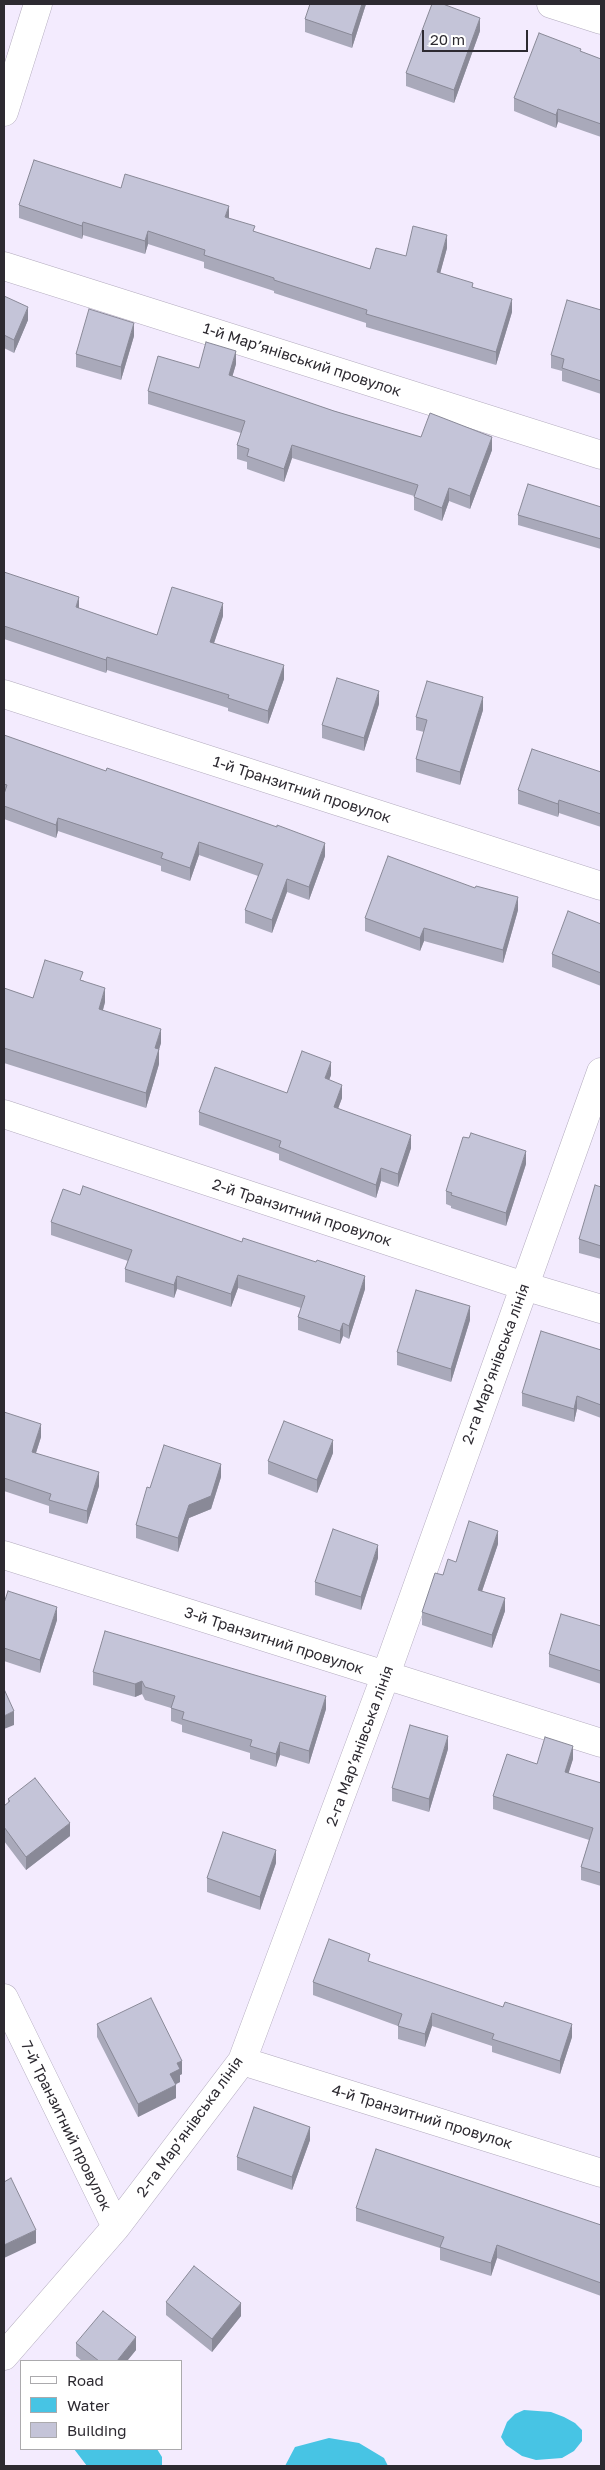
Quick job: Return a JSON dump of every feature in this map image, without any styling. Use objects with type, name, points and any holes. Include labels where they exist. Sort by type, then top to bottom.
[{"type":"street","points":[[4,112],[38,4]]},
{"type":"street","points":[[551,4],[601,20]]},
{"type":"street","name":"1-й Марʼянівський провулок","points":[[4,266],[601,455]]},
{"type":"street","name":"1-й Транзитний провулок","points":[[4,694],[601,886]]},
{"type":"street","name":"2-га Марʼянівська лінія","points":[[4,2356],[116,2227],[242,2061],[385,1677],[601,1072]]},
{"type":"street","name":"2-й Транзитний провулок","points":[[4,1114],[524,1286],[601,1309]]},
{"type":"street","name":"3-й Транзитний провулок","points":[[4,1555],[385,1677],[601,1743]]},
{"type":"street","name":"7-й Транзитний провулок","points":[[4,1998],[116,2227]]},
{"type":"street","name":"4-й Транзитний провулок","points":[[242,2061],[601,2173]]},
{"type":"water","points":[[524,2410],[551,2412],[564,2417],[575,2423],[582,2430],[582,2441],[574,2451],[562,2458],[536,2460],[522,2456],[506,2445],[501,2437],[507,2422],[515,2414]]},
{"type":"water","points":[[329,2438],[359,2443],[384,2458],[388,2466],[285,2466],[295,2447]]},
{"type":"water","points":[[75,2450],[158,2450],[162,2457],[162,2466],[87,2466]]},
{"type":"building","points":[[310,4],[362,4],[352,35],[305,19]]},
{"type":"building","points":[[432,4],[443,4],[480,18],[454,90],[406,73]]},
{"type":"building","points":[[539,33],[601,59],[601,124],[558,109],[556,115],[514,98]]},
{"type":"building","points":[[34,160],[121,188],[125,174],[229,206],[225,217],[255,226],[253,231],[370,269],[376,248],[406,256],[413,226],[447,235],[437,272],[473,283],[472,287],[512,299],[496,352],[366,314],[367,310],[204,255],[205,250],[148,231],[145,241],[83,222],[82,226],[19,205]]},
{"type":"building","points":[[4,296],[28,307],[14,340],[4,335]]},
{"type":"building","points":[[567,300],[601,310],[601,381],[562,368],[564,359],[551,355]]},
{"type":"building","points":[[89,309],[134,323],[121,367],[76,354]]},
{"type":"building","points":[[206,342],[236,351],[229,375],[334,411],[421,437],[430,413],[492,437],[470,496],[449,488],[442,508],[414,497],[418,485],[292,445],[284,469],[247,456],[249,449],[237,445],[245,421],[148,391],[158,356],[199,368]]},
{"type":"building","points":[[528,484],[601,507],[601,539],[518,515]]},
{"type":"building","points":[[4,572],[79,597],[76,607],[157,635],[172,587],[223,603],[210,642],[284,665],[268,711],[228,698],[229,695],[107,657],[106,660],[4,626]]},
{"type":"building","points":[[337,678],[379,691],[364,738],[322,725]]},
{"type":"building","points":[[427,681],[483,697],[460,772],[416,759],[427,720],[416,717]]},
{"type":"building","points":[[4,735],[106,771],[107,768],[277,827],[277,825],[325,843],[309,887],[287,879],[272,920],[245,910],[263,864],[199,842],[190,868],[161,858],[163,853],[58,818],[56,825],[4,806],[4,794],[7,785],[4,784]]},
{"type":"building","points":[[532,749],[601,772],[601,814],[559,800],[558,804],[518,790]]},
{"type":"building","points":[[388,856],[475,888],[476,886],[518,897],[503,950],[424,928],[420,938],[365,918]]},
{"type":"building","points":[[568,911],[601,924],[601,973],[552,954]]},
{"type":"building","points":[[45,960],[83,972],[80,980],[105,988],[99,1009],[161,1029],[155,1048],[159,1049],[146,1093],[4,1048],[4,988],[33,998]]},
{"type":"building","points":[[302,1051],[331,1062],[325,1078],[342,1085],[334,1107],[411,1135],[398,1174],[381,1168],[376,1185],[279,1147],[281,1141],[199,1112],[215,1067],[287,1093]]},
{"type":"building","points":[[471,1133],[526,1151],[506,1213],[451,1195],[452,1193],[446,1191],[463,1137],[469,1138]]},
{"type":"building","points":[[595,1185],[601,1187],[601,1246],[579,1239]]},
{"type":"building","points":[[83,1186],[242,1242],[243,1238],[365,1276],[349,1326],[343,1323],[340,1331],[298,1317],[305,1296],[238,1275],[231,1294],[177,1276],[174,1285],[125,1269],[132,1250],[51,1222],[63,1189],[80,1195]]},
{"type":"building","points":[[416,1290],[470,1306],[451,1369],[397,1352]]},
{"type":"building","points":[[541,1331],[601,1350],[601,1405],[577,1396],[574,1409],[522,1393]]},
{"type":"building","points":[[4,1412],[41,1424],[32,1452],[99,1472],[87,1511],[49,1500],[51,1494],[4,1478]]},
{"type":"building","points":[[284,1421],[333,1440],[317,1480],[268,1461]]},
{"type":"building","points":[[164,1445],[221,1464],[211,1496],[189,1505],[178,1538],[136,1525],[147,1487],[150,1488]]},
{"type":"building","points":[[469,1521],[498,1531],[478,1590],[505,1598],[492,1635],[422,1612],[435,1573],[443,1575],[448,1559],[456,1562]]},
{"type":"building","points":[[333,1529],[378,1545],[361,1597],[315,1582]]},
{"type":"building","points":[[8,1591],[57,1607],[40,1660],[4,1648],[4,1603]]},
{"type":"building","points":[[561,1614],[601,1626],[601,1671],[549,1654]]},
{"type":"building","points":[[105,1631],[326,1696],[309,1751],[280,1742],[276,1754],[250,1746],[252,1740],[182,1719],[184,1712],[171,1708],[175,1696],[145,1687],[142,1681],[135,1684],[93,1672]]},
{"type":"building","points":[[4,1689],[14,1711],[4,1716]]},
{"type":"building","points":[[410,1725],[448,1736],[429,1799],[392,1788]]},
{"type":"building","points":[[545,1737],[573,1746],[565,1772],[601,1783],[601,1873],[581,1867],[593,1828],[493,1796],[507,1754],[537,1764]]},
{"type":"building","points":[[35,1778],[70,1823],[26,1857],[4,1827],[4,1806],[10,1801],[8,1799]]},
{"type":"building","points":[[223,1832],[276,1850],[260,1897],[207,1878]]},
{"type":"building","points":[[329,1939],[370,1954],[368,1961],[503,2007],[505,2002],[572,2024],[560,2061],[492,2039],[494,2034],[432,2013],[425,2034],[398,2026],[402,2014],[313,1982]]},
{"type":"building","points":[[151,1998],[182,2061],[177,2063],[180,2069],[170,2074],[176,2085],[138,2104],[97,2024]]},
{"type":"building","points":[[254,2107],[310,2127],[292,2177],[237,2157]]},
{"type":"building","points":[[376,2149],[601,2225],[601,2283],[497,2245],[491,2263],[440,2247],[444,2237],[356,2208]]},
{"type":"building","points":[[11,2178],[36,2230],[4,2245],[4,2182]]},
{"type":"building","points":[[194,2266],[241,2303],[212,2339],[166,2302]]},
{"type":"building","points":[[103,2311],[136,2337],[118,2360],[98,2360],[76,2343]]}]
